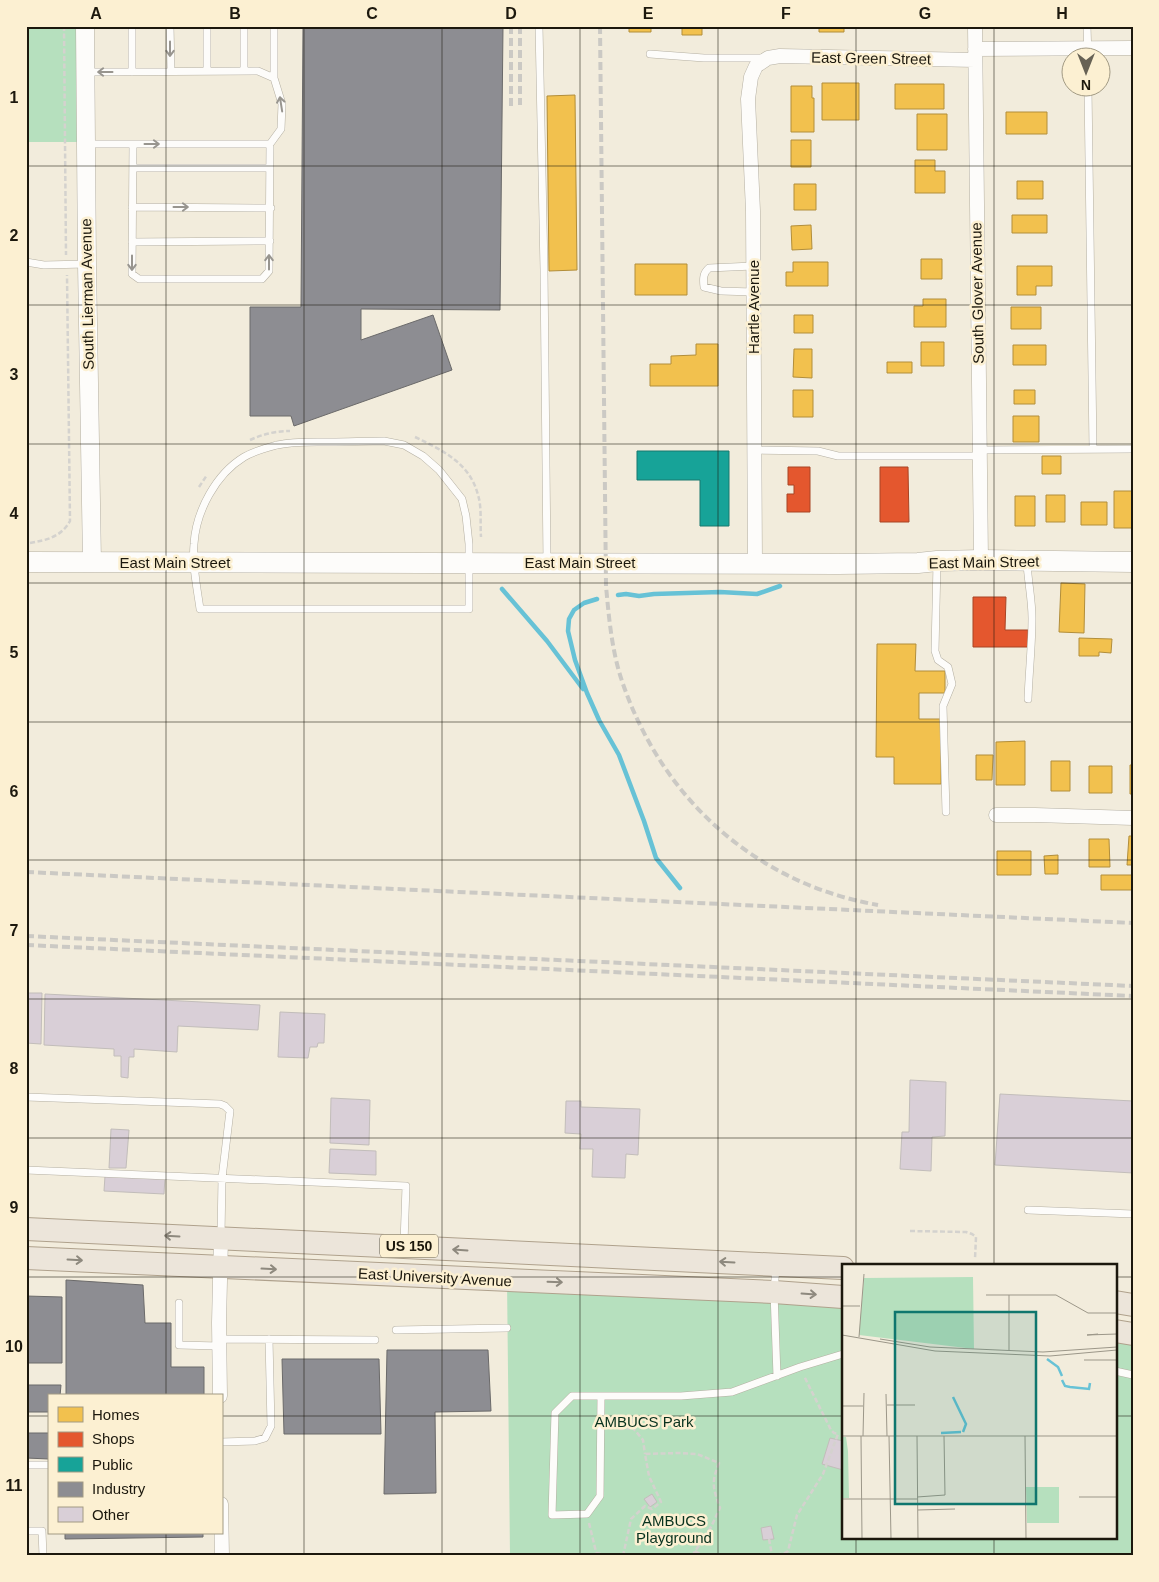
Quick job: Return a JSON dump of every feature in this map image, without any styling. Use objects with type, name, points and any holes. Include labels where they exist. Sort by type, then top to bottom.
[{"type":"main road","name":"East Main Street","points":[[28,552],[92,562],[918,563],[937,560],[1133,562]]},
{"type":"main road","name":"East University Avenue","points":[[26,1229],[842,1268]]},
{"type":"main road","name":"East University Avenue","points":[[26,1258],[842,1296]]},
{"type":"main road","points":[[1116,1302],[1133,1305]]},
{"type":"main road","points":[[1116,1331],[1133,1334]]},
{"type":"street","name":"South Lierman Avenue","points":[[85,26],[85,144],[92,562]]},
{"type":"street","name":"South Glover Avenue","points":[[975,26],[981,560]]},
{"type":"street","name":"East Green Street","points":[[1112,50],[1133,48]]},
{"type":"street","name":"East Green Street","points":[[768,58],[780,56],[1062,53]]},
{"type":"street","name":"Hartle Avenue","points":[[755,563],[753,266],[748,98],[751,77],[756,66],[768,58]]},
{"type":"street","points":[[996,815],[1133,818]]},
{"type":"street","points":[[220,1394],[221,1238]]},
{"type":"street","points":[[222,1534],[222,1556]]},
{"type":"lane","points":[[132,26],[132,72]]},
{"type":"lane","points":[[170,26],[171,71]]},
{"type":"lane","points":[[207,26],[207,71]]},
{"type":"lane","points":[[244,26],[244,71]]},
{"type":"lane","points":[[133,144],[132,274],[138,279],[262,279],[269,271],[271,208],[270,144],[282,129],[282,104],[274,78],[274,26]]},
{"type":"lane","points":[[539,26],[547,562]]},
{"type":"lane","points":[[1087,26],[1088,48]]},
{"type":"lane","points":[[650,54],[704,58],[768,58]]},
{"type":"lane","points":[[85,72],[258,71],[274,78]]},
{"type":"lane","points":[[1088,98],[1093,449]]},
{"type":"lane","points":[[85,144],[270,144]]},
{"type":"lane","points":[[133,168],[270,168]]},
{"type":"lane","points":[[132,207],[271,208]]},
{"type":"lane","points":[[132,242],[270,242]]},
{"type":"lane","points":[[26,262],[44,265],[87,264]]},
{"type":"lane","points":[[753,266],[710,268],[705,271],[703,281],[704,287],[721,291],[753,292]]},
{"type":"lane","points":[[384,441],[404,446],[423,456],[440,470],[462,499],[466,516],[470,562],[469,609],[449,609],[200,608],[193,562],[197,524],[207,498],[230,468],[245,457],[286,444],[303,442],[384,441]]},
{"type":"lane","points":[[754,450],[818,451],[838,456],[1133,449]]},
{"type":"lane","points":[[937,560],[935,651],[938,660],[948,667],[952,684],[943,706],[946,812]]},
{"type":"lane","points":[[1027,560],[1032,615],[1028,700]]},
{"type":"lane","points":[[26,1097],[220,1104],[225,1106],[230,1111],[222,1178],[221,1238]]},
{"type":"lane","points":[[26,1170],[406,1186],[404,1246]]},
{"type":"lane","points":[[1028,1210],[1133,1214]]},
{"type":"lane","points":[[776,1264],[774,1292],[777,1376]]},
{"type":"lane","points":[[179,1303],[180,1345],[269,1339],[375,1340]]},
{"type":"lane","points":[[396,1330],[507,1328]]},
{"type":"lane","points":[[222,1442],[255,1441],[265,1438],[272,1426],[269,1339]]},
{"type":"lane","points":[[600,1397],[600,1496],[587,1514],[552,1515],[555,1413],[572,1396],[681,1396],[732,1392],[800,1367],[842,1354]]},
{"type":"lane","points":[[1116,1371],[1133,1375]]},
{"type":"lane","points":[[26,1465],[48,1465]]},
{"type":"lane","points":[[26,1531],[42,1531],[42,1556]]},
{"type":"path","points":[[64,26],[66,252]]},
{"type":"path","points":[[28,552],[59,537],[70,521],[67,278]]},
{"type":"path","points":[[247,442],[260,435],[291,431]]},
{"type":"path","points":[[413,436],[443,450],[469,473],[479,496],[481,544]]},
{"type":"path","points":[[196,493],[209,473]]},
{"type":"path","points":[[910,1231],[966,1232],[972,1234],[976,1237],[976,1259]]},
{"type":"path","points":[[769,1539],[771,1555],[788,1551],[798,1515],[823,1474],[838,1434],[831,1430],[800,1367]]},
{"type":"path","points":[[623,1556],[631,1519],[646,1506],[652,1509],[661,1502],[649,1476],[643,1440],[633,1428],[632,1419]]},
{"type":"path","points":[[619,1428],[633,1428]]},
{"type":"path","points":[[646,1454],[697,1454],[719,1463],[713,1478],[715,1494],[720,1508],[711,1527],[692,1556]]},
{"type":"path","points":[[587,1514],[597,1554],[614,1556]]},
{"type":"path","points":[[695,1551],[703,1556]]},
{"type":"green space","points":[[26,26],[78,26],[79,142],[26,142]]},
{"type":"green space","name":"AMBUCS Park","points":[[507,1280],[842,1297],[842,1540],[1116,1540],[1116,1331],[1133,1334],[1133,1556],[510,1556]]},
{"type":"building: Homes","points":[[629,26],[651,26],[651,32],[629,32]]},
{"type":"building: Homes","points":[[682,26],[702,26],[702,35],[682,35]]},
{"type":"building: Homes","points":[[819,26],[844,26],[844,32],[819,32]]},
{"type":"building: Homes","points":[[822,83],[859,83],[859,120],[822,120]]},
{"type":"building: Homes","points":[[895,84],[944,84],[944,109],[895,109]]},
{"type":"building: Homes","points":[[791,86],[812,86],[814,132],[791,132]]},
{"type":"building: Homes","points":[[575,95],[577,270],[549,271],[547,96]]},
{"type":"building: Homes","points":[[1006,112],[1047,112],[1047,134],[1006,134]]},
{"type":"building: Homes","points":[[917,114],[947,114],[947,150],[917,150]]},
{"type":"building: Homes","points":[[791,140],[811,140],[811,167],[791,167]]},
{"type":"building: Homes","points":[[915,160],[935,160],[935,171],[945,171],[945,193],[915,193]]},
{"type":"building: Homes","points":[[1017,181],[1043,181],[1043,199],[1017,199]]},
{"type":"building: Homes","points":[[794,184],[816,184],[816,210],[794,210]]},
{"type":"building: Homes","points":[[1012,215],[1047,215],[1047,233],[1012,233]]},
{"type":"building: Homes","points":[[811,225],[812,249],[792,250],[791,226]]},
{"type":"building: Homes","points":[[921,259],[942,259],[942,279],[921,279]]},
{"type":"building: Homes","points":[[793,262],[828,262],[828,286],[786,286],[786,272],[793,272]]},
{"type":"building: Homes","points":[[635,264],[687,264],[687,295],[635,295]]},
{"type":"building: Homes","points":[[1017,266],[1052,266],[1052,286],[1036,286],[1036,295],[1017,295]]},
{"type":"building: Homes","points":[[923,299],[946,299],[946,327],[914,327],[914,306],[923,306]]},
{"type":"building: Homes","points":[[1011,307],[1041,307],[1041,329],[1011,329]]},
{"type":"building: Homes","points":[[794,315],[813,315],[813,333],[794,333]]},
{"type":"building: Homes","points":[[921,342],[944,342],[944,366],[921,366]]},
{"type":"building: Homes","points":[[696,344],[718,344],[718,386],[650,386],[650,364],[671,364],[671,356],[696,355]]},
{"type":"building: Homes","points":[[1013,345],[1046,345],[1046,365],[1013,365]]},
{"type":"building: Homes","points":[[794,349],[812,349],[812,378],[793,377]]},
{"type":"building: Homes","points":[[887,362],[912,362],[912,373],[887,373]]},
{"type":"building: Homes","points":[[793,390],[813,390],[813,417],[793,417]]},
{"type":"building: Homes","points":[[1014,390],[1035,390],[1035,404],[1014,404]]},
{"type":"building: Homes","points":[[1013,416],[1039,416],[1039,442],[1013,442]]},
{"type":"building: Homes","points":[[1042,456],[1061,456],[1061,474],[1042,474]]},
{"type":"building: Homes","points":[[1114,491],[1133,491],[1133,528],[1114,528]]},
{"type":"building: Homes","points":[[1046,495],[1065,495],[1065,522],[1046,522]]},
{"type":"building: Homes","points":[[1015,496],[1035,496],[1035,526],[1015,526]]},
{"type":"building: Homes","points":[[1081,502],[1107,502],[1107,525],[1081,525]]},
{"type":"building: Homes","points":[[1061,583],[1085,584],[1084,633],[1059,632]]},
{"type":"building: Homes","points":[[1079,638],[1112,639],[1111,653],[1099,652],[1099,656],[1079,656]]},
{"type":"building: Homes","points":[[877,644],[916,644],[915,671],[945,671],[945,693],[919,693],[919,719],[941,719],[941,784],[894,784],[894,757],[876,757]]},
{"type":"building: Homes","points":[[1025,741],[1025,785],[996,785],[996,742]]},
{"type":"building: Homes","points":[[976,755],[993,755],[992,780],[976,780]]},
{"type":"building: Homes","points":[[1051,761],[1070,761],[1070,791],[1051,791]]},
{"type":"building: Homes","points":[[1130,765],[1133,765],[1133,794],[1130,794]]},
{"type":"building: Homes","points":[[1089,766],[1112,766],[1112,793],[1089,793]]},
{"type":"building: Homes","points":[[1129,836],[1133,836],[1133,865],[1127,865]]},
{"type":"building: Homes","points":[[1089,839],[1109,839],[1110,867],[1089,867]]},
{"type":"building: Homes","points":[[997,851],[1031,851],[1031,875],[997,875]]},
{"type":"building: Homes","points":[[1058,855],[1058,874],[1045,874],[1044,856]]},
{"type":"building: Homes","points":[[1101,875],[1133,875],[1133,890],[1101,890]]},
{"type":"building: Shops","points":[[788,467],[810,467],[810,512],[787,512],[787,494],[794,494],[794,485],[788,485]]},
{"type":"building: Shops","points":[[880,467],[908,467],[909,522],[880,522]]},
{"type":"building: Shops","points":[[973,597],[1006,597],[1005,630],[1028,630],[1028,647],[973,647]]},
{"type":"building: Public","points":[[637,451],[729,451],[729,526],[700,526],[700,480],[637,480]]},
{"type":"building: Industry","points":[[303,26],[503,26],[500,310],[361,309],[361,340],[433,315],[452,370],[294,426],[291,416],[250,416],[250,307],[301,307]]},
{"type":"building: Industry","points":[[66,1280],[143,1285],[145,1323],[171,1323],[171,1367],[204,1367],[204,1394],[66,1394]]},
{"type":"building: Industry","points":[[26,1296],[62,1297],[62,1363],[26,1363]]},
{"type":"building: Industry","points":[[387,1350],[488,1350],[491,1411],[435,1412],[436,1493],[384,1494]]},
{"type":"building: Industry","points":[[282,1359],[379,1359],[381,1434],[284,1434]]},
{"type":"building: Industry","points":[[26,1385],[61,1385],[60,1394],[48,1394],[48,1412],[26,1412]]},
{"type":"building: Industry","points":[[26,1433],[48,1433],[48,1459],[26,1458]]},
{"type":"building: Industry","points":[[65,1534],[203,1534],[203,1537],[65,1539]]},
{"type":"building: Other","points":[[26,993],[42,993],[41,1044],[26,1043]]},
{"type":"building: Other","points":[[45,994],[260,1005],[258,1030],[178,1026],[177,1052],[134,1049],[134,1057],[129,1057],[128,1078],[121,1077],[121,1056],[114,1056],[114,1049],[44,1045]]},
{"type":"building: Other","points":[[280,1012],[325,1014],[324,1043],[318,1043],[317,1047],[310,1047],[308,1058],[278,1057]]},
{"type":"building: Other","points":[[910,1080],[946,1082],[945,1136],[932,1137],[931,1171],[900,1169],[902,1132],[909,1132]]},
{"type":"building: Other","points":[[1000,1094],[1133,1101],[1133,1173],[995,1165]]},
{"type":"building: Other","points":[[331,1098],[370,1100],[369,1145],[330,1143]]},
{"type":"building: Other","points":[[566,1101],[581,1101],[581,1107],[640,1109],[638,1155],[626,1154],[625,1178],[592,1177],[593,1149],[580,1149],[581,1134],[565,1133]]},
{"type":"building: Other","points":[[111,1129],[129,1130],[126,1168],[109,1168]]},
{"type":"building: Other","points":[[330,1149],[376,1151],[376,1175],[329,1173]]},
{"type":"building: Other","points":[[105,1176],[165,1177],[164,1194],[104,1191]]},
{"type":"building: Other","points":[[830,1438],[842,1441],[842,1470],[822,1464]]},
{"type":"building: Other","points":[[652,1494],[657,1502],[650,1507],[644,1499]]},
{"type":"building: Other","points":[[771,1526],[774,1539],[763,1540],[761,1528]]},
{"type":"waterway","points":[[618,595],[639,596],[720,592],[757,594],[780,586]]},
{"type":"waterway","points":[[502,589],[547,641],[583,689]]},
{"type":"waterway","points":[[597,599],[584,603],[574,610],[569,619],[568,631],[575,660],[599,720],[619,755],[656,858],[680,888]]},
{"type":"railway","points":[[511,26],[511,106]]},
{"type":"railway","points":[[520,26],[520,105]]},
{"type":"railway","points":[[600,26],[606,586],[612,636],[619,672],[640,726],[663,765],[689,799],[720,830],[755,856],[793,878],[834,894],[878,905]]},
{"type":"railway","points":[[26,872],[1133,923]]},
{"type":"railway","points":[[26,936],[1133,986]]},
{"type":"railway","points":[[26,945],[1133,996]]},
{"type":"park label","name":"AMBUCS Playground","points":[[674,1528]]}]
